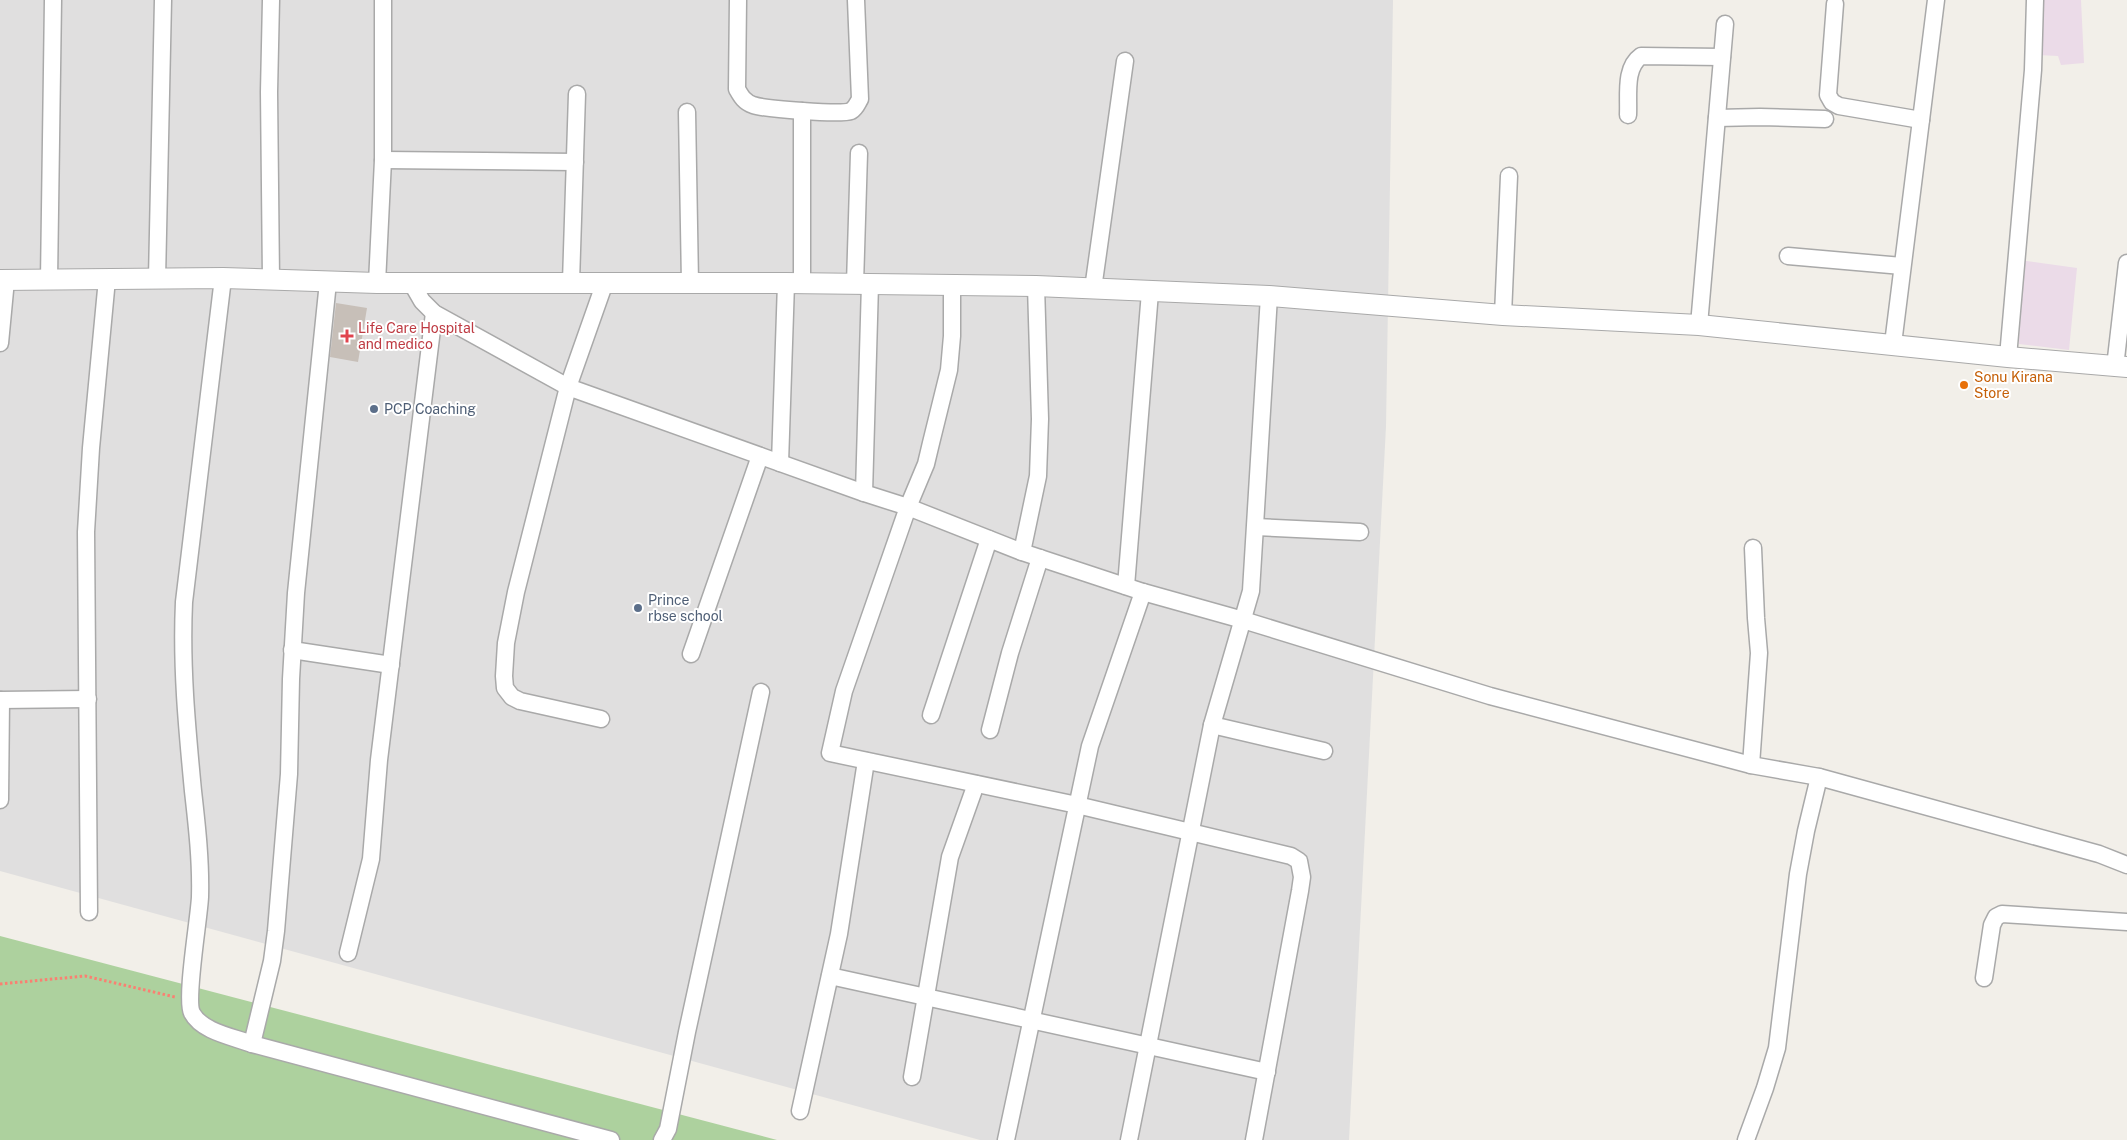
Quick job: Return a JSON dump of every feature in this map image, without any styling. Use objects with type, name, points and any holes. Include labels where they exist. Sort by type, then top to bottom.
[{"type":"street","points":[[50,280],[54,0]]},
{"type":"street","points":[[157,279],[163,0]]},
{"type":"street","points":[[271,0],[269,92],[271,280]]},
{"type":"street","points":[[377,283],[383,160],[383,0]]},
{"type":"street","points":[[738,0],[737,88],[742,98],[753,105],[802,111],[848,112],[856,108],[860,99],[856,0]]},
{"type":"street","points":[[1893,344],[1936,0]]},
{"type":"street","points":[[2008,357],[2033,70],[2035,0]]},
{"type":"street","points":[[1835,4],[1828,95],[1832,102],[1839,106],[1921,120]]},
{"type":"street","points":[[1699,325],[1725,24]]},
{"type":"street","points":[[1628,115],[1630,69],[1634,61],[1641,56],[1722,57]]},
{"type":"street","points":[[1093,289],[1126,60]]},
{"type":"street","points":[[571,282],[578,94]]},
{"type":"street","points":[[780,463],[794,283],[802,111]]},
{"type":"street","points":[[686,112],[690,282]]},
{"type":"street","points":[[1717,118],[1760,116],[1825,119]]},
{"type":"street","points":[[859,153],[863,284],[864,493]]},
{"type":"street","points":[[383,160],[575,162]]},
{"type":"street","points":[[1503,315],[1509,176]]},
{"type":"street","points":[[1788,256],[1902,266]]},
{"type":"street","points":[[0,343],[3,280],[223,278],[377,283],[794,283],[1036,286],[1269,296],[1503,315],[1699,325],[2121,367],[2127,263]]},
{"type":"street","points":[[223,278],[184,602],[182,635],[200,881],[200,911],[190,1003],[192,1013],[198,1021],[208,1028],[252,1044],[611,1140]]},
{"type":"street","points":[[89,912],[86,592],[88,497],[107,280]]},
{"type":"street","points":[[252,1044],[272,961],[276,931],[289,774],[292,650],[296,593],[328,282]]},
{"type":"street","points":[[411,282],[422,300],[434,313],[568,387],[908,507],[1022,552],[1143,592],[1243,620],[1490,696],[1751,765],[1819,777],[2099,854],[2127,865]]},
{"type":"street","points":[[601,718],[520,702],[512,697],[504,688],[506,643],[516,592],[568,387],[605,282]]},
{"type":"street","points":[[952,285],[952,336],[949,370],[926,464],[908,507],[844,691],[830,753],[1190,830],[1291,856],[1298,861],[1302,867],[1300,891],[1254,1140]]},
{"type":"street","points":[[1022,552],[1038,476],[1040,419],[1036,286]]},
{"type":"street","points":[[1126,586],[1150,292]]},
{"type":"street","points":[[1129,1140],[1212,725],[1252,584],[1269,296]]},
{"type":"street","points":[[348,953],[370,859],[379,760],[434,313]]},
{"type":"street","points":[[691,654],[760,456]]},
{"type":"street","points":[[1256,527],[1360,532]]},
{"type":"street","points":[[931,715],[989,539]]},
{"type":"street","points":[[1751,765],[1760,653],[1756,618],[1753,548]]},
{"type":"street","points":[[990,730],[1010,653],[1040,558]]},
{"type":"street","points":[[1006,1140],[1097,722],[1143,592]]},
{"type":"street","points":[[292,650],[391,665]]},
{"type":"street","points":[[662,1140],[668,1129],[689,1022],[761,692]]},
{"type":"street","points":[[0,800],[0,700],[88,699]]},
{"type":"street","points":[[1212,725],[1324,751]]},
{"type":"street","points":[[800,1111],[847,890],[866,761]]},
{"type":"street","points":[[1746,1140],[1777,1048],[1798,874],[1819,777]]},
{"type":"street","points":[[912,1077],[950,857],[976,784]]},
{"type":"street","points":[[1984,978],[1992,925],[1996,917],[2002,914],[2127,922]]},
{"type":"street","points":[[830,976],[1267,1072]]},
{"type":"path","points":[[0,984],[85,976],[190,1000],[190,1003]]},
{"type":"shaded area","points":[[0,0],[1393,0],[1386,426],[1349,1140],[980,1140],[0,871]]},
{"type":"shaded area","points":[[2039,0],[2081,0],[2084,63],[2061,65],[2058,56],[2038,55]]},
{"type":"shaded area","points":[[2019,260],[2077,268],[2069,350],[2019,344]]},
{"type":"green space","points":[[0,936],[777,1140],[0,1140]]},
{"type":"building","points":[[336,303],[367,308],[358,362],[330,357]]},
{"type":"place","name":"Life Care Hospital and medico","points":[[347,336]]},
{"type":"place","name":"Sonu Kirana Store","points":[[1964,385]]},
{"type":"place","name":"PCP Coaching","points":[[374,409]]},
{"type":"place","name":"Prince rbse school","points":[[638,608]]}]
